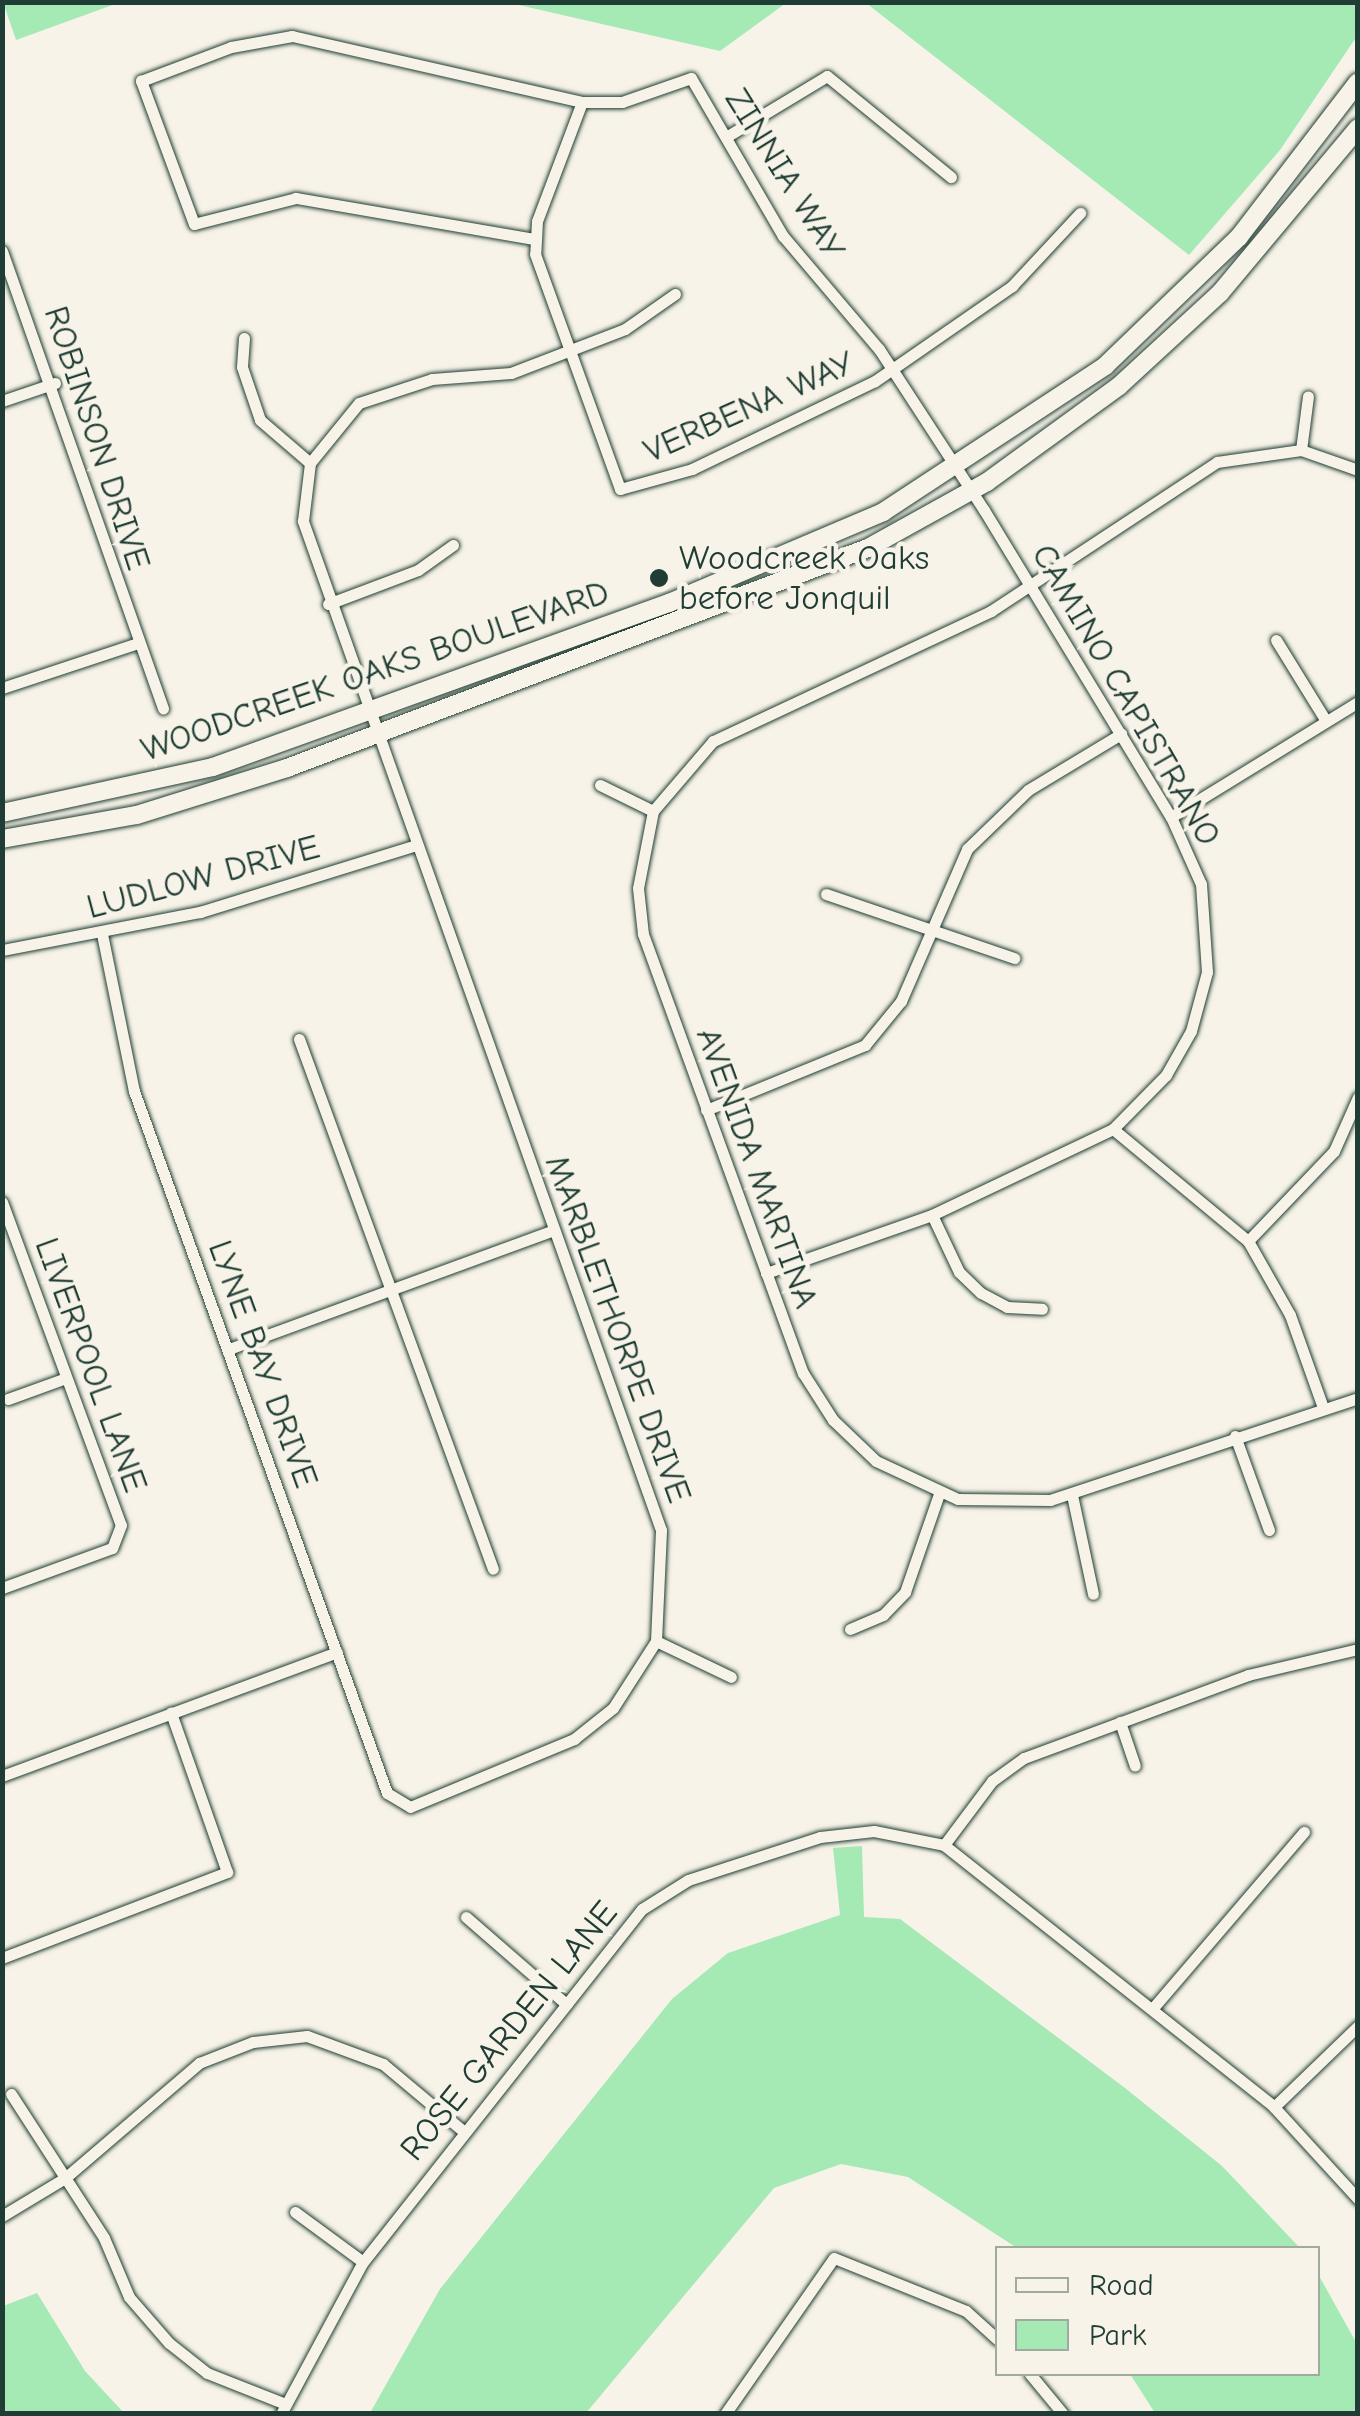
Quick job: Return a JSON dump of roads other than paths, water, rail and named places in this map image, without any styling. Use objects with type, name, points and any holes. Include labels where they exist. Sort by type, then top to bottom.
[{"type":"main road","name":"WOODCREEK OAKS BOULEVARD","points":[[2,813],[146,786],[368,713],[770,564],[957,468],[1105,366],[1201,279],[1350,109],[1358,82]]},
{"type":"main road","name":"WOODCREEK OAKS BOULEVARD","points":[[2,839],[137,815],[377,738],[775,590],[972,491],[1169,342],[1266,243],[1358,128]]},
{"type":"street","name":"ZINNIA WAY","points":[[534,238],[296,198],[194,224],[141,82],[231,47],[292,36],[582,102],[622,102],[691,78],[783,236],[893,370],[957,468]]},
{"type":"street","points":[[726,136],[828,76],[951,177]]},
{"type":"street","points":[[534,238],[582,102]]},
{"type":"street","points":[[893,370],[1012,286],[1080,213]]},
{"type":"street","name":"VERBENA WAY","points":[[534,238],[565,352],[620,489],[745,446],[893,370]]},
{"type":"street","name":"ROBINSON DRIVE","points":[[2,251],[55,383],[136,644],[163,708]]},
{"type":"street","points":[[244,338],[242,367],[260,420],[310,464],[337,422],[394,386],[480,380],[565,352],[675,294]]},
{"type":"street","points":[[2,401],[55,383]]},
{"type":"street","points":[[1308,396],[1301,450],[1358,470]]},
{"type":"street","name":"AVENIDA MARTINA","points":[[1301,450],[1257,451],[1198,472],[1032,588],[903,658],[713,741],[653,812],[640,861],[642,923],[803,1372],[833,1420],[876,1460],[940,1494],[1000,1502],[1072,1494],[1322,1404],[1358,1398]]},
{"type":"street","name":"MARBLETHORPE DRIVE","points":[[310,464],[302,521],[328,604],[660,1530],[656,1641]]},
{"type":"street","name":"CAMINO CAPISTRANO","points":[[766,1272],[932,1215],[1113,1130],[1180,1055],[1204,987],[1207,912],[1171,816],[957,468]]},
{"type":"street","points":[[328,604],[418,570],[452,546]]},
{"type":"street","points":[[1276,640],[1326,721]]},
{"type":"street","points":[[2,688],[136,644]]},
{"type":"street","points":[[1171,816],[1358,702]]},
{"type":"street","points":[[706,1110],[866,1045],[902,1001],[930,924],[992,818],[1121,734]]},
{"type":"street","points":[[600,786],[653,812]]},
{"type":"street","name":"LUDLOW DRIVE","points":[[2,950],[102,934],[416,845]]},
{"type":"street","points":[[826,894],[930,924],[1014,958]]},
{"type":"street","name":"LYNE BAY DRIVE","points":[[102,934],[134,1091],[396,1804],[410,1807],[574,1739],[613,1708],[656,1641]]},
{"type":"street","points":[[300,1039],[493,1569]]},
{"type":"street","points":[[1248,1241],[1334,1151],[1358,1097]]},
{"type":"street","points":[[1113,1130],[1248,1241],[1290,1315],[1322,1404]]},
{"type":"street","name":"LIVERPOOL LANE","points":[[2,1202],[120,1538],[2,1588]]},
{"type":"street","points":[[932,1215],[959,1272],[981,1293],[1007,1307],[1042,1309]]},
{"type":"street","points":[[229,1349],[554,1230]]},
{"type":"street","points":[[8,1399],[66,1378]]},
{"type":"street","points":[[1235,1436],[1269,1530]]},
{"type":"street","points":[[850,1629],[883,1615],[905,1592],[940,1494]]},
{"type":"street","points":[[1072,1494],[1093,1594]]},
{"type":"street","points":[[656,1641],[731,1677]]},
{"type":"street","points":[[944,1845],[992,1782],[1024,1758],[1120,1722],[1358,1649]]},
{"type":"street","points":[[2,1776],[337,1652]]},
{"type":"street","points":[[2,1958],[227,1872],[171,1713]]},
{"type":"street","points":[[1120,1722],[1135,1766]]},
{"type":"street","name":"ROSE GARDEN LANE","points":[[282,2408],[364,2262],[463,2131],[642,1909],[688,1880],[820,1837],[874,1831],[944,1845],[1274,2106],[1358,2199]]},
{"type":"street","points":[[1153,2008],[1304,1832]]},
{"type":"street","points":[[466,1916],[566,2004]]},
{"type":"street","points":[[1274,2106],[1358,2026]]},
{"type":"street","points":[[2,2216],[65,2178],[198,2063],[253,2042],[306,2036],[382,2064],[463,2131]]},
{"type":"street","points":[[11,2094],[65,2178],[129,2297],[169,2343],[207,2373],[282,2408]]},
{"type":"street","points":[[296,2212],[364,2262]]},
{"type":"street","points":[[724,2414],[834,2258],[966,2312],[995,2337]]},
{"type":"street","points":[[1032,2376],[1063,2414]]},
{"type":"place","name":"Woodcreek Oaks before Jonquil","points":[[659,578]]}]
